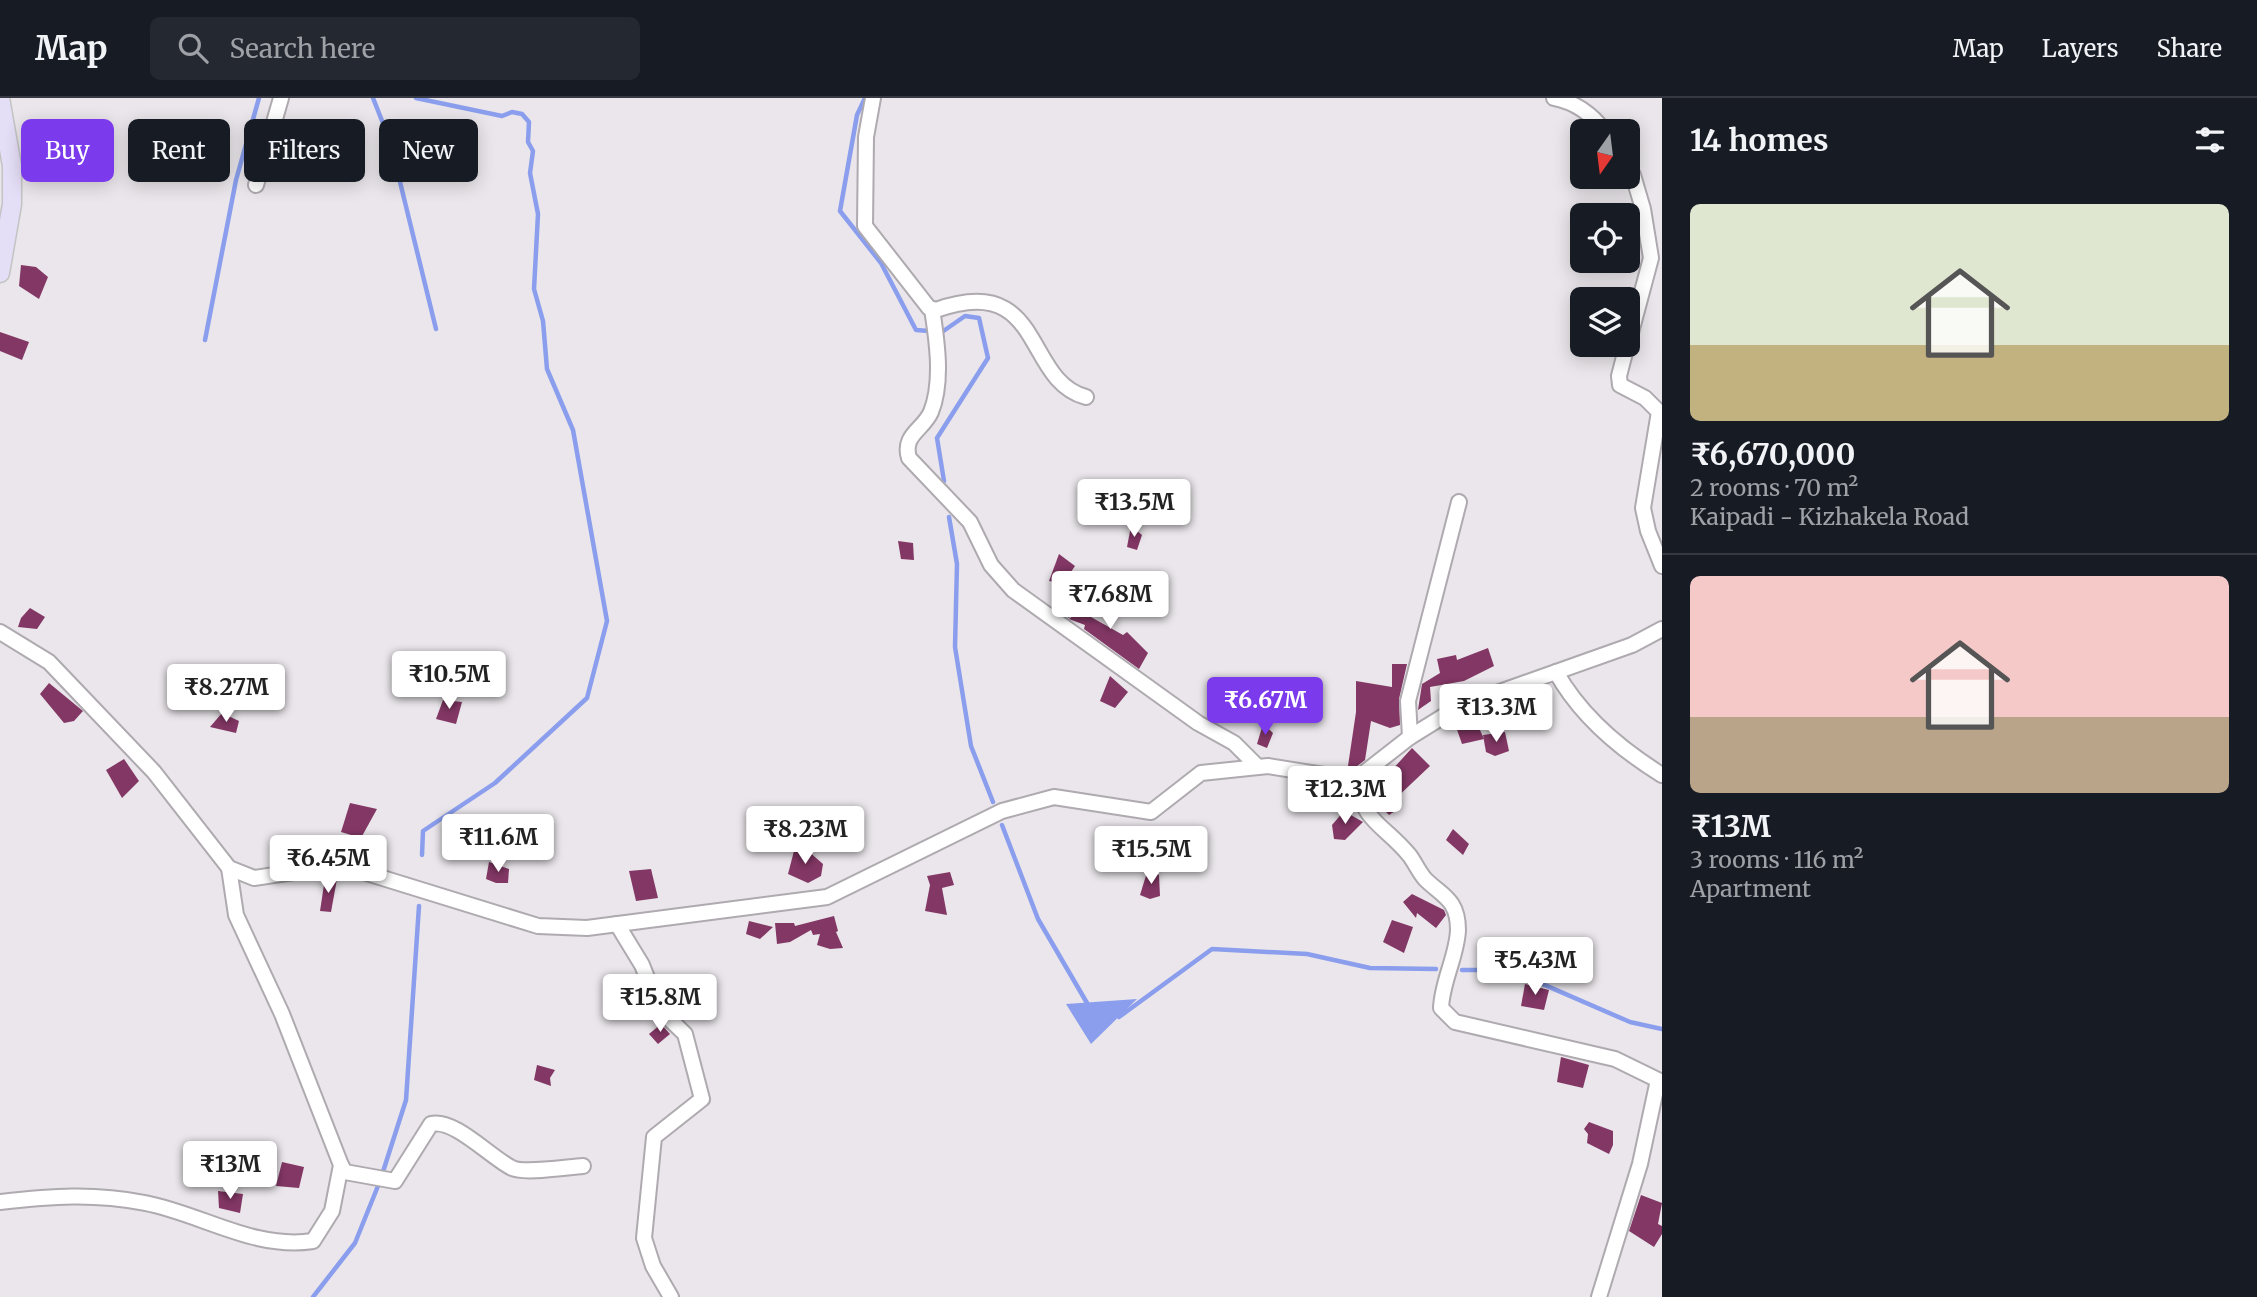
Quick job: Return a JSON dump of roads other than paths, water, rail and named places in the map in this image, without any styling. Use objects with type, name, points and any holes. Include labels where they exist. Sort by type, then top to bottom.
[{"type":"main road","points":[[0,98],[12,166],[12,204],[0,274]]},
{"type":"street","points":[[256,185],[281,98]]},
{"type":"street","points":[[873,98],[865,162],[865,226],[928,305],[937,353],[936,388],[930,413],[908,441],[906,448],[909,458],[970,522],[991,565],[1013,590],[1198,723],[1234,743],[1258,767]]},
{"type":"street","points":[[1554,98],[1568,100],[1591,119]]},
{"type":"street","points":[[1637,189],[1651,258],[1640,300]]},
{"type":"street","points":[[928,305],[981,302],[1007,309],[1027,330],[1058,381],[1073,394],[1086,397]]},
{"type":"street","points":[[1625,357],[1619,376],[1620,385],[1645,398],[1658,412],[1643,508],[1648,531],[1662,566]]},
{"type":"street","points":[[1410,737],[1408,701],[1459,502]]},
{"type":"street","points":[[229,868],[254,878],[320,868],[360,871],[538,926],[587,928],[827,897],[1002,811],[1054,797],[1151,812],[1201,773],[1268,766],[1355,780],[1410,737],[1470,701],[1632,645],[1662,629]]},
{"type":"street","points":[[0,632],[49,662],[154,772],[229,868],[236,915],[282,1014],[345,1172],[395,1181],[431,1124],[438,1122],[451,1127],[514,1169],[583,1166]]},
{"type":"street","points":[[1556,672],[1572,699],[1633,757],[1662,775]]},
{"type":"street","points":[[1355,780],[1360,804],[1380,829],[1409,855],[1424,878],[1449,897],[1458,929],[1450,966],[1442,986],[1441,1008],[1455,1022],[1615,1059],[1658,1080],[1640,1164],[1600,1297]]},
{"type":"street","points":[[617,924],[642,965],[660,1010],[685,1034],[702,1099],[654,1137],[644,1238],[653,1266],[671,1297]]},
{"type":"street","points":[[0,1202],[72,1194],[147,1203],[235,1232],[294,1244],[313,1241],[332,1211],[341,1165]]},
{"type":"water","points":[[1137,999],[1091,1044],[1066,1004]]},
{"type":"waterway","points":[[205,340],[236,180],[259,98]]},
{"type":"waterway","points":[[373,98],[390,141],[436,329]]},
{"type":"waterway","points":[[416,98],[502,116],[512,112],[522,114],[529,122],[528,142],[533,151],[530,173],[538,214],[534,289],[543,321],[547,369],[573,430],[607,621],[587,698],[495,783],[423,831],[422,855]]},
{"type":"waterway","points":[[865,98],[857,115],[840,211],[881,263],[916,330],[942,332],[965,316],[979,318],[988,358],[937,438],[944,481]]},
{"type":"waterway","points":[[949,517],[957,564],[955,647],[971,746],[993,802]]},
{"type":"waterway","points":[[1002,825],[1038,919],[1087,1003]]},
{"type":"waterway","points":[[313,1297],[355,1243],[380,1181],[406,1100],[419,906]]},
{"type":"waterway","points":[[1119,1017],[1212,949],[1307,954],[1370,968],[1436,969]]},
{"type":"waterway","points":[[1462,970],[1510,970],[1630,1022],[1662,1029]]}]
